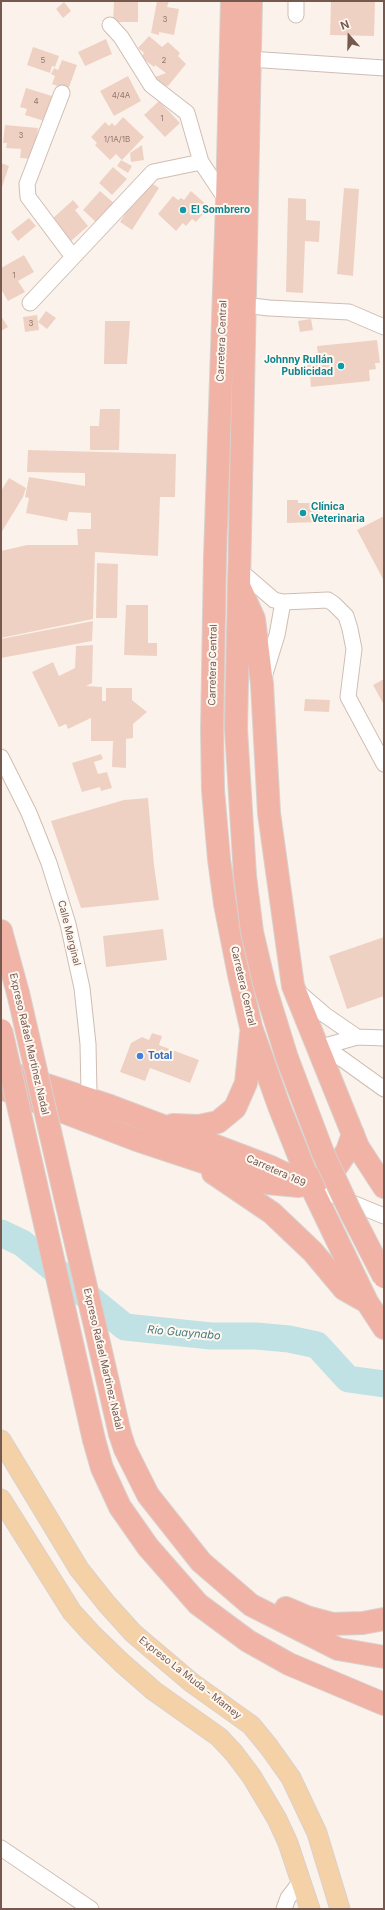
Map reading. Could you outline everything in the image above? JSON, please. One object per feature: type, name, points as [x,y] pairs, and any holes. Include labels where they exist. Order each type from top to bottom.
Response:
[{"type":"highway","name":"Carretera Central","points":[[232,1],[227,201],[215,549],[212,760],[218,851],[225,904],[251,1027],[279,1106],[311,1186],[367,1302],[384,1328]]},
{"type":"highway","name":"Carretera Central","points":[[251,1],[236,729],[245,876],[252,932],[265,987],[288,1058],[323,1153],[350,1211],[384,1277]]},
{"type":"highway","points":[[238,576],[254,619],[262,684],[269,813],[293,986],[358,1147],[384,1187]]},
{"type":"highway","name":"Expreso Rafael Martínez Nadal","points":[[1,931],[18,993],[120,1434],[125,1449],[148,1495],[201,1562],[252,1605],[338,1649],[384,1658]]},
{"type":"highway","points":[[158,1124],[198,1126],[218,1122],[235,1108],[246,1084],[251,1027]]},
{"type":"highway","points":[[1,1030],[94,1440],[102,1468],[120,1507],[148,1547],[198,1604],[248,1641],[289,1664],[384,1704]]},
{"type":"highway","name":"Carretera 169","points":[[1,1070],[158,1124],[271,1167],[311,1186]]},
{"type":"highway","name":"Carretera 169","points":[[1,1088],[84,1120],[267,1183],[311,1186]]},
{"type":"highway","points":[[311,1186],[337,1166],[347,1151],[353,1134]]},
{"type":"highway","points":[[197,1160],[272,1213],[313,1252],[344,1289],[367,1302]]},
{"type":"highway","points":[[223,1581],[307,1617],[333,1624],[363,1624],[384,1619]]},
{"type":"main road","name":"Expreso La Muda - Mamey","points":[[1,1440],[79,1569],[106,1603],[139,1638],[192,1683],[251,1725],[270,1747],[291,1778],[317,1833],[340,1909]]},
{"type":"main road","points":[[1,1499],[72,1612],[122,1664],[154,1691],[219,1737],[234,1753],[252,1777],[277,1819],[288,1843],[310,1909]]},
{"type":"street","points":[[110,25],[121,37],[151,85],[187,113],[201,162],[227,201]]},
{"type":"street","points":[[249,59],[384,68]]},
{"type":"street","points":[[62,93],[27,184],[28,197],[73,257]]},
{"type":"street","points":[[30,303],[153,172],[201,162]]},
{"type":"street","points":[[244,305],[269,308],[349,312],[384,327]]},
{"type":"street","points":[[238,576],[274,600],[283,602],[328,600],[346,616],[354,649],[348,697],[384,764]]},
{"type":"street","points":[[262,684],[276,636],[283,602]]},
{"type":"street","name":"Calle Marginal","points":[[1,757],[32,820],[49,863],[68,924],[82,988],[88,1044],[89,1099],[84,1120]]},
{"type":"street","points":[[293,986],[325,1014],[357,1036]]},
{"type":"street","points":[[317,1048],[357,1036],[384,1038]]},
{"type":"street","points":[[317,1048],[331,1051],[384,1089]]},
{"type":"street","points":[[311,1186],[384,1216]]},
{"type":"street","points":[[1,1848],[91,1909]]},
{"type":"street","points":[[284,1909],[288,1898],[301,1881]]},
{"type":"building","points":[[114,1],[138,1],[138,22],[113,22]]},
{"type":"building","points":[[157,1],[169,1],[167,7],[179,9],[174,35],[159,32],[159,35],[151,33]]},
{"type":"building","points":[[331,1],[375,1],[374,36],[330,35]]},
{"type":"building","points":[[64,2],[71,11],[63,18],[56,9]]},
{"type":"building","points":[[149,36],[162,47],[168,42],[180,53],[178,56],[186,64],[168,86],[161,85],[155,77],[166,73],[155,65],[154,67],[141,57],[144,53],[138,48]]},
{"type":"building","points":[[106,39],[112,54],[85,66],[78,52]]},
{"type":"building","points":[[33,47],[59,56],[55,67],[52,66],[50,73],[27,65]]},
{"type":"building","points":[[62,60],[77,65],[68,90],[52,84],[55,76],[51,74],[54,68],[58,70]]},
{"type":"building","points":[[128,76],[141,101],[114,116],[100,91]]},
{"type":"building","points":[[26,88],[52,96],[44,121],[25,115],[27,109],[20,107]]},
{"type":"building","points":[[159,101],[180,123],[165,137],[144,115]]},
{"type":"building","points":[[123,117],[144,137],[122,160],[116,154],[110,160],[95,145],[97,143],[91,137],[105,122],[109,126],[112,123],[115,126]]},
{"type":"building","points":[[5,125],[38,128],[35,159],[20,158],[21,149],[6,148],[7,143],[3,143]]},
{"type":"building","points":[[142,145],[144,160],[131,162],[130,153]]},
{"type":"building","points":[[121,160],[132,166],[128,173],[117,166]]},
{"type":"building","points":[[1,163],[9,166],[2,187],[1,187]]},
{"type":"building","points":[[113,167],[127,179],[112,195],[99,183]]},
{"type":"building","points":[[147,180],[159,188],[132,230],[120,222]]},
{"type":"building","points":[[344,188],[359,189],[353,276],[337,274]]},
{"type":"building","points":[[100,191],[116,205],[98,224],[83,210]]},
{"type":"building","name":"El Sombrero","points":[[191,191],[209,207],[196,222],[192,219],[186,226],[183,223],[176,231],[158,214],[173,196],[178,200],[181,198],[184,200]]},
{"type":"building","points":[[288,198],[306,199],[306,220],[320,221],[319,242],[305,241],[303,293],[286,292]]},
{"type":"building","points":[[73,200],[79,207],[75,210],[88,226],[71,241],[52,219]]},
{"type":"building","points":[[29,218],[36,226],[18,241],[11,232]]},
{"type":"building","points":[[24,255],[34,272],[18,281],[25,292],[8,301],[1,289],[1,268]]},
{"type":"building","points":[[46,311],[56,318],[47,329],[38,322]]},
{"type":"building","points":[[37,315],[39,330],[25,332],[23,317]]},
{"type":"building","points":[[1,316],[8,327],[1,331]]},
{"type":"building","points":[[311,319],[313,330],[300,332],[298,321]]},
{"type":"building","points":[[105,321],[130,321],[127,364],[104,364]]},
{"type":"building","name":"Johnny Rullán Publicidad","points":[[377,340],[380,363],[375,363],[376,369],[369,370],[370,381],[311,387],[310,376],[307,376],[306,363],[319,362],[317,346]]},
{"type":"building","points":[[100,409],[120,409],[119,450],[90,450],[90,426],[99,426]]},
{"type":"building","points":[[28,450],[176,454],[175,497],[160,497],[158,556],[95,552],[93,619],[1,638],[1,551],[27,545],[78,545],[77,529],[91,529],[91,513],[69,512],[67,521],[26,513],[29,498],[25,497],[29,477],[85,486],[85,473],[27,472]]},
{"type":"building","points":[[9,478],[26,488],[23,497],[1,533],[1,491]]},
{"type":"building","name":"Clínica Veterinaria","points":[[287,500],[298,500],[298,503],[320,503],[320,522],[287,523]]},
{"type":"building","points":[[384,516],[384,581],[357,530]]},
{"type":"building","points":[[97,563],[118,564],[117,618],[96,618]]},
{"type":"building","points":[[126,605],[148,605],[148,643],[157,643],[157,656],[124,655]]},
{"type":"building","points":[[93,621],[92,641],[1,658],[1,639]]},
{"type":"building","points":[[93,645],[92,683],[86,686],[102,687],[102,701],[106,701],[106,688],[132,688],[132,700],[147,712],[133,724],[133,738],[126,739],[126,768],[112,767],[113,741],[91,741],[91,718],[68,729],[66,724],[59,727],[32,672],[53,662],[59,676],[75,668],[76,646]]},
{"type":"building","points":[[384,679],[384,705],[373,685]]},
{"type":"building","points":[[305,699],[330,700],[329,712],[304,711]]},
{"type":"building","points":[[101,754],[103,759],[94,762],[98,774],[107,772],[112,788],[101,791],[100,787],[82,792],[72,763]]},
{"type":"building","points":[[148,798],[154,865],[159,900],[81,908],[51,821],[124,800]]},
{"type":"building","points":[[163,929],[167,960],[106,967],[103,936]]},
{"type":"building","points":[[384,937],[384,996],[347,1009],[329,956]]},
{"type":"building","points":[[152,1033],[162,1036],[159,1045],[199,1060],[190,1083],[150,1068],[145,1081],[120,1072],[131,1043],[142,1037],[149,1040]]},
{"type":"waterway","name":"Río Guaynabo","points":[[1,1233],[22,1243],[125,1327],[211,1336],[256,1336],[289,1339],[317,1345],[348,1379],[384,1384]]},
{"type":"place","name":"El Sombrero","points":[[183,210]]},
{"type":"place","name":"Johnny Rullán Publicidad","points":[[341,366]]},
{"type":"place","name":"Clínica Veterinaria","points":[[303,513]]},
{"type":"place","name":"Total","points":[[140,1056]]}]
